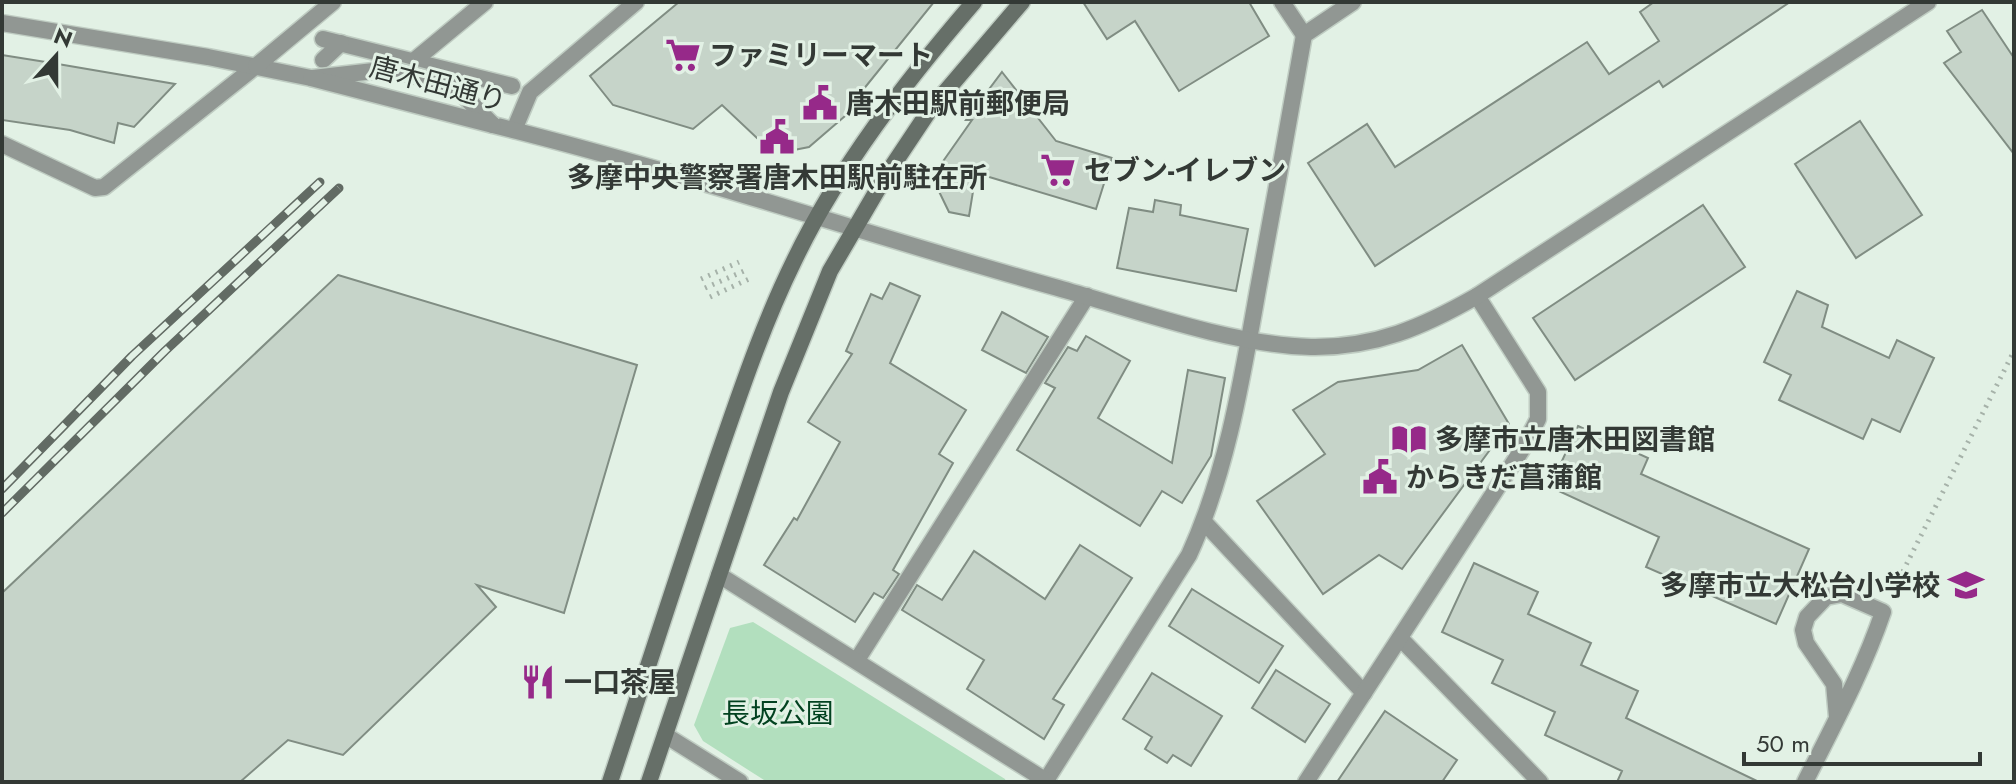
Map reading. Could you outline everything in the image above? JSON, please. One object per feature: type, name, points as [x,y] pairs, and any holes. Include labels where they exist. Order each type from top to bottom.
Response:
[{"type":"main road","points":[[610,782],[744,380],[775,302],[817,217],[897,97],[974,2]]},
{"type":"main road","points":[[649,782],[781,392],[826,281],[853,229],[929,111],[1022,2]]},
{"type":"street","points":[[2,144],[95,188],[104,187],[333,2]]},
{"type":"street","points":[[412,62],[485,2]]},
{"type":"street","points":[[514,130],[530,92],[636,2]]},
{"type":"street","points":[[719,575],[1047,782],[1189,555],[1204,522],[1226,449],[1249,340],[1304,35],[1282,2]]},
{"type":"street","points":[[1304,35],[1353,2]]},
{"type":"street","name":"唐木田通り","points":[[2,23],[311,78],[514,130],[1249,340],[1315,347],[1369,342],[1424,326],[1477,296],[1928,2]]},
{"type":"street","points":[[323,39],[512,86]]},
{"type":"street","points":[[323,60],[341,43]]},
{"type":"street","points":[[311,78],[391,69],[454,86],[493,125]]},
{"type":"street","points":[[857,660],[1087,296]]},
{"type":"street","points":[[1306,782],[1523,448],[1538,419],[1538,392],[1477,296]]},
{"type":"street","points":[[1204,522],[1364,693]]},
{"type":"street","points":[[1805,782],[1872,646],[1883,612],[1842,594],[1826,597],[1807,617],[1803,630],[1806,643],[1834,684],[1837,717]]},
{"type":"street","points":[[1400,638],[1540,782]]},
{"type":"street","points":[[665,735],[740,782]]},
{"type":"path","points":[[701,279],[739,262]]},
{"type":"path","points":[[705,288],[744,271]]},
{"type":"path","points":[[710,297],[749,279]]},
{"type":"path","points":[[1883,612],[2014,351]]},
{"type":"green space","name":"長坂公園","points":[[753,622],[1006,782],[767,782],[703,741],[694,725],[730,628]]},
{"type":"building","points":[[679,2],[934,2],[850,106],[852,110],[809,147],[774,154],[722,105],[693,129],[613,105],[590,76]]},
{"type":"building","points":[[1083,2],[1249,2],[1269,36],[1179,91],[1135,21],[1107,39]]},
{"type":"building","points":[[1654,2],[1790,2],[1663,87],[1659,81],[1375,266],[1308,163],[1367,124],[1395,167],[1587,42],[1609,74],[1659,41],[1640,12]]},
{"type":"building","points":[[1982,10],[2014,58],[2014,154],[1944,63],[1961,52],[1947,31]]},
{"type":"building","points":[[2,55],[175,84],[134,127],[118,123],[114,143],[70,130],[2,120]]},
{"type":"building","points":[[1002,72],[1056,141],[1112,158],[1096,209],[976,173],[969,216],[949,212],[932,177],[972,120],[966,120]]},
{"type":"building","points":[[1860,121],[1922,215],[1856,258],[1795,164]]},
{"type":"building","points":[[1155,200],[1181,205],[1180,215],[1248,229],[1236,291],[1117,268],[1129,208],[1153,212]]},
{"type":"building","points":[[1703,205],[1745,267],[1575,380],[1533,318]]},
{"type":"building","points":[[338,275],[637,365],[564,613],[477,585],[496,607],[343,755],[288,740],[240,782],[2,782],[2,593]]},
{"type":"building","points":[[890,283],[920,296],[890,363],[966,410],[939,454],[953,463],[893,570],[899,574],[883,598],[874,593],[855,622],[764,565],[794,518],[797,520],[840,442],[808,422],[852,354],[846,351],[871,294],[882,299]]},
{"type":"building","points":[[1797,291],[1828,305],[1822,327],[1889,358],[1897,340],[1934,358],[1900,432],[1872,419],[1863,439],[1779,400],[1791,375],[1764,362]]},
{"type":"building","points":[[1002,312],[1048,337],[1026,373],[982,350]]},
{"type":"building","points":[[1086,336],[1130,361],[1098,418],[1172,463],[1188,370],[1225,378],[1211,456],[1182,503],[1162,491],[1140,526],[1017,450],[1055,388],[1045,383],[1068,347],[1077,351]]},
{"type":"building","name":"からきだ菖蒲館","points":[[1462,345],[1509,424],[1402,569],[1379,555],[1323,594],[1257,501],[1325,454],[1293,410],[1338,382],[1418,370]]},
{"type":"building","points":[[1578,426],[1648,458],[1641,474],[1809,549],[1776,624],[1646,567],[1659,537],[1550,487]]},
{"type":"building","points":[[1080,545],[1132,578],[1053,699],[1064,705],[1044,739],[967,689],[984,660],[902,610],[917,585],[942,600],[974,551],[1045,599]]},
{"type":"building","points":[[1474,563],[1538,592],[1528,614],[1591,643],[1581,665],[1638,691],[1626,718],[1759,782],[1617,782],[1622,771],[1545,735],[1555,712],[1492,683],[1503,660],[1442,632]]},
{"type":"building","points":[[1192,589],[1283,646],[1259,683],[1169,626]]},
{"type":"building","points":[[1276,670],[1330,704],[1305,742],[1252,708]]},
{"type":"building","points":[[1152,673],[1222,716],[1191,766],[1173,755],[1167,763],[1145,749],[1152,737],[1123,719]]},
{"type":"building","points":[[1385,711],[1457,760],[1442,782],[1337,782]]},
{"type":"railway","points":[[2,489],[132,356],[320,182]]},
{"type":"railway","points":[[2,513],[165,351],[339,188]]},
{"type":"place","name":"ファミリーマート","points":[[683,55]]},
{"type":"place","name":"唐木田駅前郵便局","points":[[820,103]]},
{"type":"place","name":"多摩中央警察署唐木田駅前駐在所","points":[[777,137]]},
{"type":"place","name":"セブン-イレブン","points":[[1058,170]]},
{"type":"place","name":"多摩市立唐木田図書館","points":[[1409,439]]},
{"type":"place","name":"からきだ菖蒲館","points":[[1380,477]]},
{"type":"place","name":"多摩市立大松台小学校","points":[[1966,585]]},
{"type":"place","name":"一口茶屋","points":[[538,682]]}]
